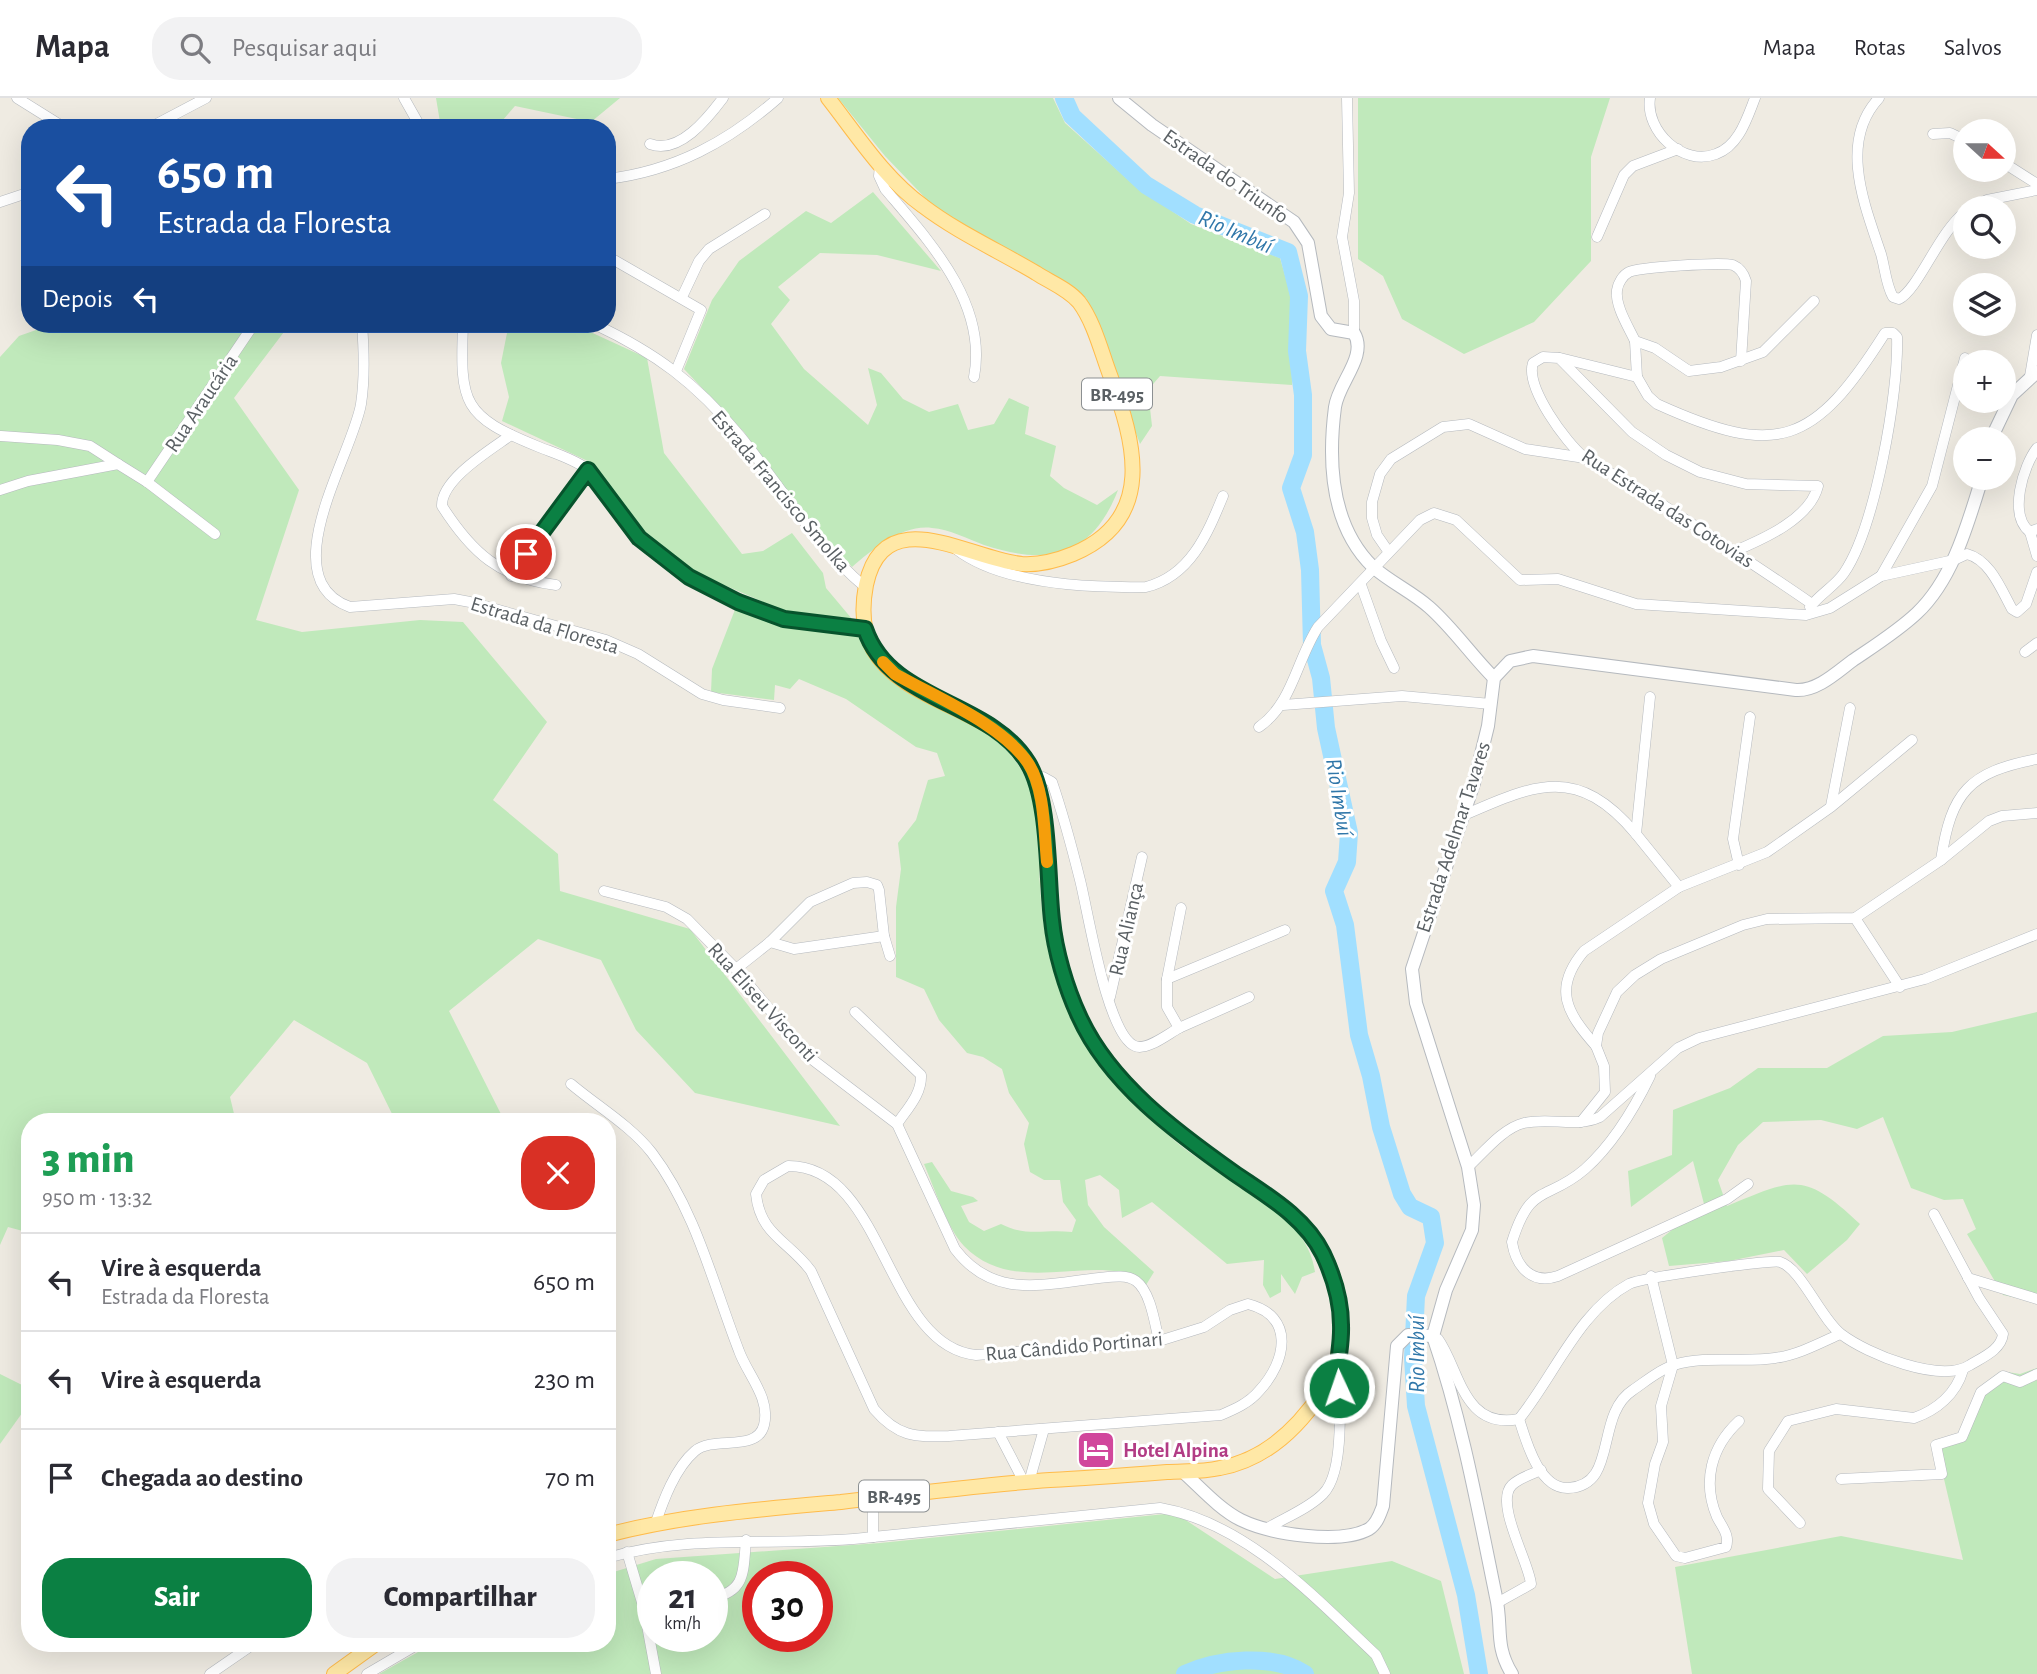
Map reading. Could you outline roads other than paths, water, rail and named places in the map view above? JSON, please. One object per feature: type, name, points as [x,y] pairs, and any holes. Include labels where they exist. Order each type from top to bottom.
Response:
[{"type":"main road","name":"BR-495","points":[[616,1533],[655,1525],[873,1498],[1027,1482],[1219,1469],[1245,1461],[1279,1441],[1300,1422],[1328,1385],[1335,1366],[1342,1326],[1338,1298],[1322,1252],[1307,1230],[1287,1210],[1190,1142],[1149,1107],[1099,1049],[1079,1017],[1052,922],[1043,818],[1029,764],[1009,740],[895,674],[876,655],[865,629],[865,587],[876,561],[894,544],[932,538],[998,560],[1027,565],[1048,563],[1092,545],[1114,525],[1127,505],[1134,477],[1133,457],[1119,399],[1095,336],[1078,301],[1069,293],[923,206],[880,165],[828,98]]},
{"type":"main road","points":[[334,1674],[365,1652]]},
{"type":"street","points":[[17,98],[51,119]]},
{"type":"street","points":[[166,119],[206,98]]},
{"type":"street","points":[[404,98],[416,119]]},
{"type":"street","points":[[650,144],[668,146],[700,127],[723,98]]},
{"type":"street","points":[[616,177],[666,167],[701,152],[746,126],[778,98]]},
{"type":"street","name":"Estrada do Triunfo","points":[[1119,98],[1152,125],[1294,222],[1308,243],[1321,316],[1331,329],[1354,333]]},
{"type":"street","points":[[1347,98],[1349,193],[1342,237],[1354,301],[1354,333],[1358,345],[1356,357],[1339,388],[1335,405],[1333,484],[1346,523],[1373,566],[1429,607],[1494,678],[1510,662],[1533,656],[1803,691],[1827,680],[1918,612],[1954,560],[1978,490]]},
{"type":"street","points":[[1650,98],[1653,127],[1663,139],[1694,155],[1718,154],[1741,131],[1755,98]]},
{"type":"street","points":[[1879,98],[1870,108],[1862,126],[1857,175],[1860,194],[1893,297],[1899,299],[1908,294],[1933,249],[1953,226]]},
{"type":"street","points":[[1933,134],[1953,134]]},
{"type":"street","points":[[1597,237],[1624,175],[1633,166],[1678,149]]},
{"type":"street","points":[[880,165],[879,176],[885,188],[954,280],[970,311],[976,349],[974,377]]},
{"type":"street","points":[[2016,171],[2037,184]]},
{"type":"street","points":[[2007,196],[2037,190]]},
{"type":"street","points":[[0,202],[21,195]]},
{"type":"street","points":[[681,297],[699,261],[709,249],[765,214]]},
{"type":"street","points":[[616,261],[701,310],[676,371]]},
{"type":"street","points":[[1741,361],[1746,281],[1744,274],[1732,265],[1653,268],[1630,272],[1623,277],[1616,291],[1618,302],[1635,341],[1637,377],[1648,396],[1657,404],[1692,420],[1738,435],[1755,437],[1787,433],[1803,427],[1827,408],[1848,386],[1885,333],[1894,333],[1898,337],[1884,454],[1861,537],[1844,573],[1812,604],[1806,615]]},
{"type":"street","points":[[1635,341],[1655,348],[1689,371],[1699,372],[1741,361],[1769,346],[1814,301]]},
{"type":"street","name":"Rua Araucária","points":[[147,482],[248,333]]},
{"type":"street","name":"Estrada da Floresta","points":[[362,333],[361,406],[325,505],[316,542],[318,567],[323,583],[336,602],[349,607],[454,599],[470,602],[606,640],[638,654],[702,694],[723,700],[780,708]]},
{"type":"street","points":[[463,333],[465,396],[471,409],[511,435],[588,470],[639,538],[689,577],[738,602],[784,619],[865,629]]},
{"type":"street","name":"Estrada Francisco Smolka","points":[[612,333],[655,355],[676,371],[739,435],[819,543],[865,587]]},
{"type":"street","points":[[1996,427],[2011,395],[2033,374],[2037,335]]},
{"type":"street","points":[[1559,358],[1637,377]]},
{"type":"street","points":[[1559,358],[1632,432],[1666,455],[1700,472],[1746,484],[1818,486],[1815,494],[1789,524],[1735,551]]},
{"type":"street","name":"Rua Estrada das Cotovias","points":[[1559,358],[1536,359],[1530,371],[1547,410],[1566,438],[1586,458],[1735,551],[1812,604]]},
{"type":"street","points":[[1881,576],[1932,486],[1953,405]]},
{"type":"street","points":[[1388,551],[1377,536],[1372,519],[1372,502],[1380,474],[1391,459],[1443,427],[1469,424],[1525,449],[1586,458]]},
{"type":"street","points":[[511,435],[460,473],[442,498],[442,506],[458,531],[511,576],[556,585]]},
{"type":"street","points":[[1,436],[58,440],[90,446],[147,482],[215,534]]},
{"type":"street","points":[[2037,448],[2023,471],[2020,488],[2021,521],[2033,531],[2037,556]]},
{"type":"street","points":[[0,490],[27,481],[118,464]]},
{"type":"street","points":[[511,576],[588,470]]},
{"type":"street","points":[[950,544],[973,563],[1000,571],[1046,581],[1146,587],[1162,583],[1195,554],[1223,496]]},
{"type":"street","points":[[1259,727],[1275,716],[1283,705],[1305,647],[1318,627],[1361,585],[1373,566],[1388,551],[1420,520],[1434,513],[1456,520],[1520,580],[1558,579],[1636,604],[1665,608],[1806,615],[1830,608],[1881,576],[1954,560],[1967,554],[1976,556],[1995,579],[2011,609],[2017,612],[2026,604],[2037,572]]},
{"type":"street","points":[[1361,585],[1381,641],[1394,668]]},
{"type":"street","points":[[2025,652],[2037,643]]},
{"type":"street","name":"Estrada Adelmar Tavares","points":[[1428,1336],[1472,1230],[1474,1205],[1468,1167],[1416,1003],[1411,979],[1426,918],[1476,772],[1494,678]]},
{"type":"street","points":[[1283,705],[1402,696],[1490,704]]},
{"type":"street","points":[[1636,834],[1650,697]]},
{"type":"street","points":[[1831,807],[1850,708]]},
{"type":"street","points":[[1739,865],[1733,839],[1750,717]]},
{"type":"street","points":[[1581,1122],[1605,1092],[1604,1066],[1596,1046],[1575,1022],[1566,1001],[1565,982],[1572,964],[1584,951],[1617,926],[1679,887],[1767,852],[1831,807],[1912,740]]},
{"type":"street","points":[[1941,860],[1950,816],[1965,788],[1984,774],[2004,765],[2037,758]]},
{"type":"street","points":[[1035,779],[1043,777],[1052,782],[1109,1001],[1122,1035],[1136,1047],[1143,1048],[1179,1028],[1249,997]]},
{"type":"street","points":[[1462,816],[1517,792],[1555,785],[1608,804],[1679,887]]},
{"type":"street","points":[[1596,1046],[1598,1033],[1617,992],[1661,958],[1743,925],[1767,919],[1855,918],[1941,860],[1989,821],[2002,816],[2037,813]]},
{"type":"street","name":"Rua Aliança","points":[[1109,1001],[1142,857]]},
{"type":"street","points":[[736,969],[770,942],[810,902],[836,888],[867,882],[877,885],[879,890],[884,936],[890,956]]},
{"type":"street","name":"Rua Eliseu Visconti","points":[[604,891],[666,907],[687,919],[736,969],[809,1057],[897,1124],[955,1249],[968,1265],[1000,1283],[1020,1286],[1116,1277],[1132,1279],[1145,1295],[1158,1341]]},
{"type":"street","points":[[1179,1028],[1167,1007],[1167,979],[1181,908]]},
{"type":"street","points":[[1855,918],[1900,987]]},
{"type":"street","points":[[1167,979],[1285,930]]},
{"type":"street","points":[[1468,1167],[1508,1130],[1523,1123],[1590,1122],[1612,1109],[1655,1066],[1678,1048],[1699,1038],[1900,987],[2037,934]]},
{"type":"street","points":[[770,942],[794,948],[884,936]]},
{"type":"street","points":[[855,1012],[921,1075],[922,1085],[916,1098],[897,1124]]},
{"type":"street","points":[[1655,1066],[1626,1120],[1585,1170],[1540,1193],[1530,1202],[1512,1242],[1520,1266],[1537,1278],[1546,1280],[1558,1276],[1584,1261],[1727,1199],[1748,1184]]},
{"type":"street","points":[[571,1084],[608,1113]]},
{"type":"street","points":[[616,1119],[642,1140],[689,1218],[715,1279],[744,1365],[763,1400],[765,1424],[760,1434],[743,1442],[707,1444],[693,1452],[668,1491],[655,1525]]},
{"type":"street","name":"Rua Cândido Portinari","points":[[788,1166],[798,1166],[814,1171],[845,1195],[880,1248],[914,1311],[935,1339],[951,1350],[975,1355],[1158,1341],[1204,1327],[1230,1310],[1248,1304],[1272,1314],[1280,1327],[1282,1343],[1273,1372],[1259,1391],[1241,1406],[1222,1415],[1044,1429],[922,1437],[902,1433],[888,1425],[864,1388],[811,1271],[800,1256],[763,1224],[755,1194],[764,1180],[788,1166]]},
{"type":"street","points":[[1519,1419],[1587,1324],[1608,1300],[1629,1284],[1651,1276],[1718,1270],[1773,1259],[1784,1263],[1840,1334],[1921,1368],[1940,1373],[1963,1370],[1992,1352],[2002,1340],[2003,1334],[1968,1278],[1934,1214]]},
{"type":"street","points":[[1651,1276],[1673,1365],[1661,1406],[1663,1442],[1651,1477],[1648,1503],[1654,1524],[1672,1552],[1685,1558],[1726,1547],[1727,1535],[1709,1493],[1709,1477],[1713,1458],[1720,1444],[1739,1421]]},
{"type":"street","points":[[1968,1278],[2037,1299]]},
{"type":"street","points":[[1519,1419],[1548,1481],[1561,1488],[1578,1486],[1592,1481],[1598,1473],[1607,1432],[1618,1404],[1628,1393],[1673,1365],[1776,1358],[1840,1334]]},
{"type":"street","points":[[1182,1471],[1226,1510],[1241,1520],[1266,1529],[1330,1537],[1373,1527],[1383,1506],[1395,1355],[1398,1341],[1408,1335],[1428,1336],[1439,1340],[1458,1385],[1472,1404],[1485,1415],[1504,1420],[1519,1419]]},
{"type":"street","points":[[1428,1336],[1467,1449],[1497,1603],[1498,1643],[1512,1674]]},
{"type":"street","points":[[1266,1529],[1311,1503],[1322,1494],[1332,1479],[1339,1413],[1339,1388],[1335,1366]]},
{"type":"street","points":[[1800,1523],[1768,1489],[1769,1451],[1788,1421],[1836,1409],[1913,1418],[1926,1414],[1952,1393],[1963,1370]]},
{"type":"street","points":[[1841,1479],[1942,1474],[1936,1445],[1962,1437],[1981,1392],[2003,1376],[2020,1382],[2037,1374]]},
{"type":"street","points":[[1027,1482],[1044,1429]]},
{"type":"street","points":[[998,1432],[1027,1482]]},
{"type":"street","points":[[1497,1603],[1531,1584],[1513,1531],[1507,1497],[1514,1483],[1541,1470]]},
{"type":"street","points":[[873,1498],[873,1537]]},
{"type":"street","points":[[616,1555],[716,1540],[829,1541],[1160,1508],[1195,1517],[1272,1560],[1376,1656],[1385,1674]]},
{"type":"street","points":[[728,1595],[738,1586],[743,1575],[746,1540]]},
{"type":"street","points":[[627,1552],[637,1579]]},
{"type":"street","points":[[210,1674],[242,1652]]},
{"type":"street","points":[[367,1674],[405,1652]]},
{"type":"street","points":[[654,1652],[656,1674]]},
{"type":"waterway","name":"Rio Imbuí","points":[[1064,98],[1072,116],[1146,185],[1195,215],[1288,252],[1299,296],[1297,351],[1303,395],[1303,455],[1291,488],[1305,532],[1310,570],[1312,645],[1321,678],[1326,728],[1349,833],[1347,862],[1334,891],[1345,925],[1359,1035],[1371,1076],[1381,1127],[1402,1194],[1410,1207],[1431,1217],[1435,1243],[1416,1296],[1413,1358],[1416,1406],[1466,1595],[1479,1674]]},
{"type":"waterway","points":[[1185,1674],[1213,1665],[1245,1660],[1277,1663],[1305,1674]]},
{"type":"place","name":"Hotel Alpina","points":[[1096,1450]]}]
